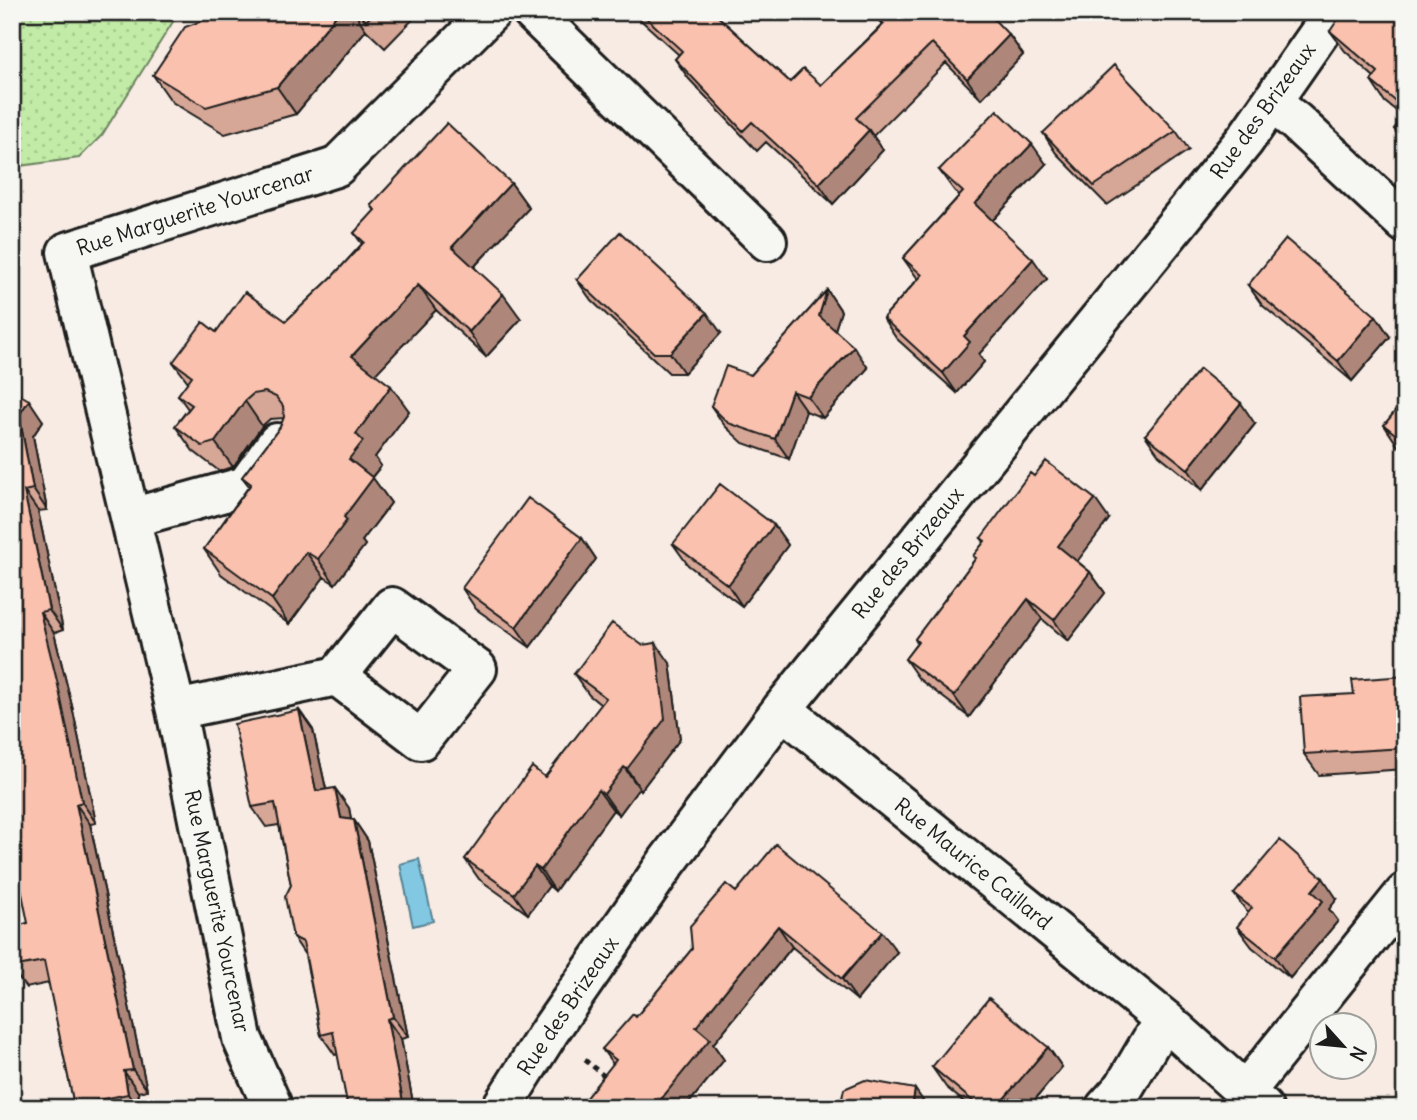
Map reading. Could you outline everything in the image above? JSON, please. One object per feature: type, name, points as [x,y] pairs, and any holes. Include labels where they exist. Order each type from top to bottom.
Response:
[{"type":"street","name":"Rue Marguerite Yourcenar","points":[[273,1108],[242,1038],[176,710],[67,252],[336,167],[491,12]]},
{"type":"street","points":[[532,12],[767,241]]},
{"type":"street","name":"Rue des Brizeaux","points":[[501,1108],[549,1032],[667,862],[782,709],[1245,141],[1334,12]]},
{"type":"street","points":[[1272,103],[1405,223]]},
{"type":"street","points":[[131,519],[246,486],[280,439]]},
{"type":"street","points":[[176,710],[337,676]]},
{"type":"street","name":"Rue Maurice Caillard","points":[[782,709],[1164,1019],[1254,1100],[1405,893]]},
{"type":"street","points":[[1105,1108],[1124,1087],[1164,1019]]},
{"type":"path","points":[[549,1032],[613,1083]]},
{"type":"green space","points":[[12,12],[179,12],[102,135],[79,158],[12,167]]},
{"type":"water","points":[[419,859],[433,921],[413,926],[400,864]]},
{"type":"building","points":[[225,12],[339,12],[277,87],[206,107],[153,75],[185,27]]},
{"type":"building","points":[[357,12],[375,12],[366,21]]},
{"type":"building","points":[[640,12],[713,12],[790,82],[803,69],[821,85],[884,24],[873,12],[987,12],[1009,35],[967,79],[932,43],[856,118],[869,130],[819,184],[752,122],[743,131],[675,59],[682,51]]},
{"type":"building","points":[[1343,12],[1402,12],[1405,15],[1405,109],[1371,81],[1378,72],[1330,31]]},
{"type":"building","points":[[1114,65],[1176,131],[1094,186],[1043,133]]},
{"type":"building","points":[[997,110],[1032,144],[975,204],[1033,259],[964,336],[970,342],[943,373],[883,318],[922,275],[903,258],[963,192],[939,170]]},
{"type":"building","points":[[1405,117],[1405,139],[1394,129]]},
{"type":"building","points":[[447,123],[511,183],[452,247],[503,294],[469,332],[418,285],[352,356],[391,386],[356,434],[363,441],[349,459],[373,478],[318,559],[306,552],[272,599],[204,549],[251,484],[242,477],[280,427],[284,417],[283,406],[276,397],[265,392],[253,394],[215,442],[202,446],[175,426],[192,405],[178,395],[192,376],[173,362],[203,322],[216,332],[245,292],[286,321],[364,242],[354,233],[375,210],[371,205]]},
{"type":"building","points":[[620,232],[707,313],[670,353],[654,353],[577,280]]},
{"type":"building","points":[[1286,239],[1376,316],[1338,361],[1248,285]]},
{"type":"building","points":[[827,290],[819,316],[854,347],[808,397],[792,391],[775,439],[728,423],[711,406],[726,366],[751,375]]},
{"type":"building","points":[[1200,369],[1241,403],[1188,469],[1145,435]]},
{"type":"building","points":[[12,390],[29,400],[19,415],[33,489],[24,491],[49,610],[40,612],[82,802],[76,804],[133,1070],[124,1071],[128,1094],[74,1105],[44,961],[12,967],[12,927],[28,923],[12,844]]},
{"type":"building","points":[[1405,399],[1405,442],[1384,425]]},
{"type":"building","points":[[1046,461],[1095,499],[1058,546],[1090,572],[1054,620],[1028,599],[954,696],[905,659],[918,642],[915,639],[976,558],[973,556],[985,541],[981,538],[1030,473],[1034,476]]},
{"type":"building","points":[[720,484],[774,525],[728,585],[673,544]]},
{"type":"building","points":[[528,498],[582,538],[516,627],[462,588]]},
{"type":"building","points":[[612,623],[642,645],[656,643],[665,719],[604,794],[598,790],[541,870],[535,866],[514,894],[465,859],[532,767],[545,777],[606,698],[574,674]]},
{"type":"building","points":[[1405,676],[1405,748],[1304,754],[1300,697],[1354,694],[1352,680]]},
{"type":"building","points":[[299,710],[316,791],[335,788],[341,818],[354,820],[393,1017],[387,1019],[403,1102],[376,1108],[348,1108],[333,1032],[321,1035],[303,942],[293,937],[285,897],[291,885],[275,803],[252,807],[234,724]]},
{"type":"building","points":[[1280,840],[1323,878],[1312,891],[1323,901],[1275,957],[1237,927],[1252,908],[1234,894]]},
{"type":"building","points":[[776,844],[882,932],[842,979],[778,926],[696,1027],[710,1039],[654,1108],[578,1108],[616,1060],[602,1049],[633,1014],[636,1017],[692,949],[690,926],[726,884],[736,892]]},
{"type":"building","points":[[989,998],[1048,1047],[996,1108],[981,1108],[932,1067]]},
{"type":"building","points":[[865,1080],[915,1089],[912,1108],[840,1108],[844,1089]]}]
